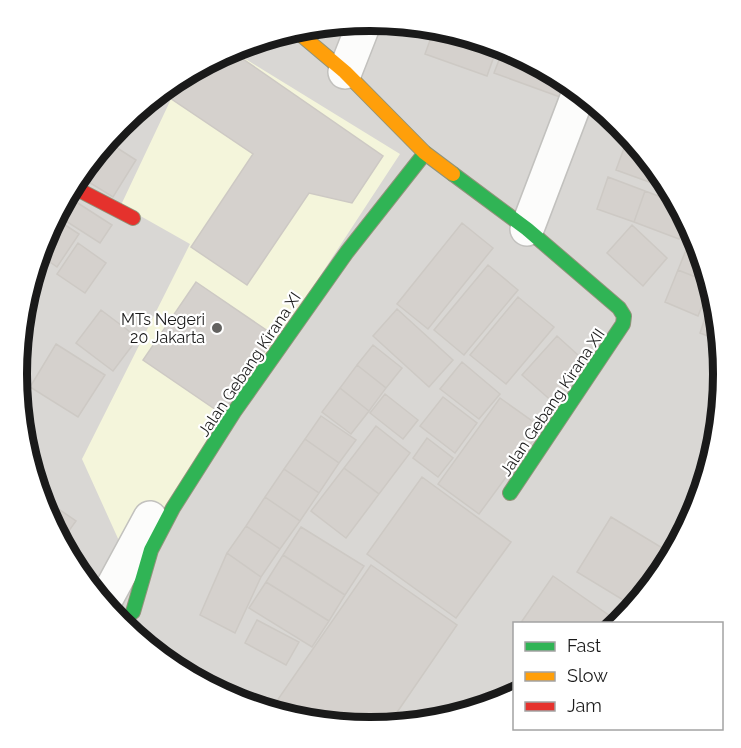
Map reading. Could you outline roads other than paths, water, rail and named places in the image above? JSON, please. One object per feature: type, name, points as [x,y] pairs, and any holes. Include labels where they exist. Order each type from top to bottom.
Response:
[{"type":"street","points":[[345,72],[361,31]]},
{"type":"street","points":[[303,37],[345,72],[425,153],[527,229],[577,99]]},
{"type":"street","name":"Jalan Gebang Kirana XI","points":[[119,607],[173,508],[234,412],[346,252],[425,153]]},
{"type":"street","points":[[80,191],[133,218]]},
{"type":"street","name":"Jalan Gebang Kirana XII","points":[[510,493],[623,324],[624,316],[619,308],[527,229]]},
{"type":"street","points":[[119,607],[150,518]]},
{"type":"place","name":"MTs Negeri 20 Jakarta","points":[[217,328]]}]
